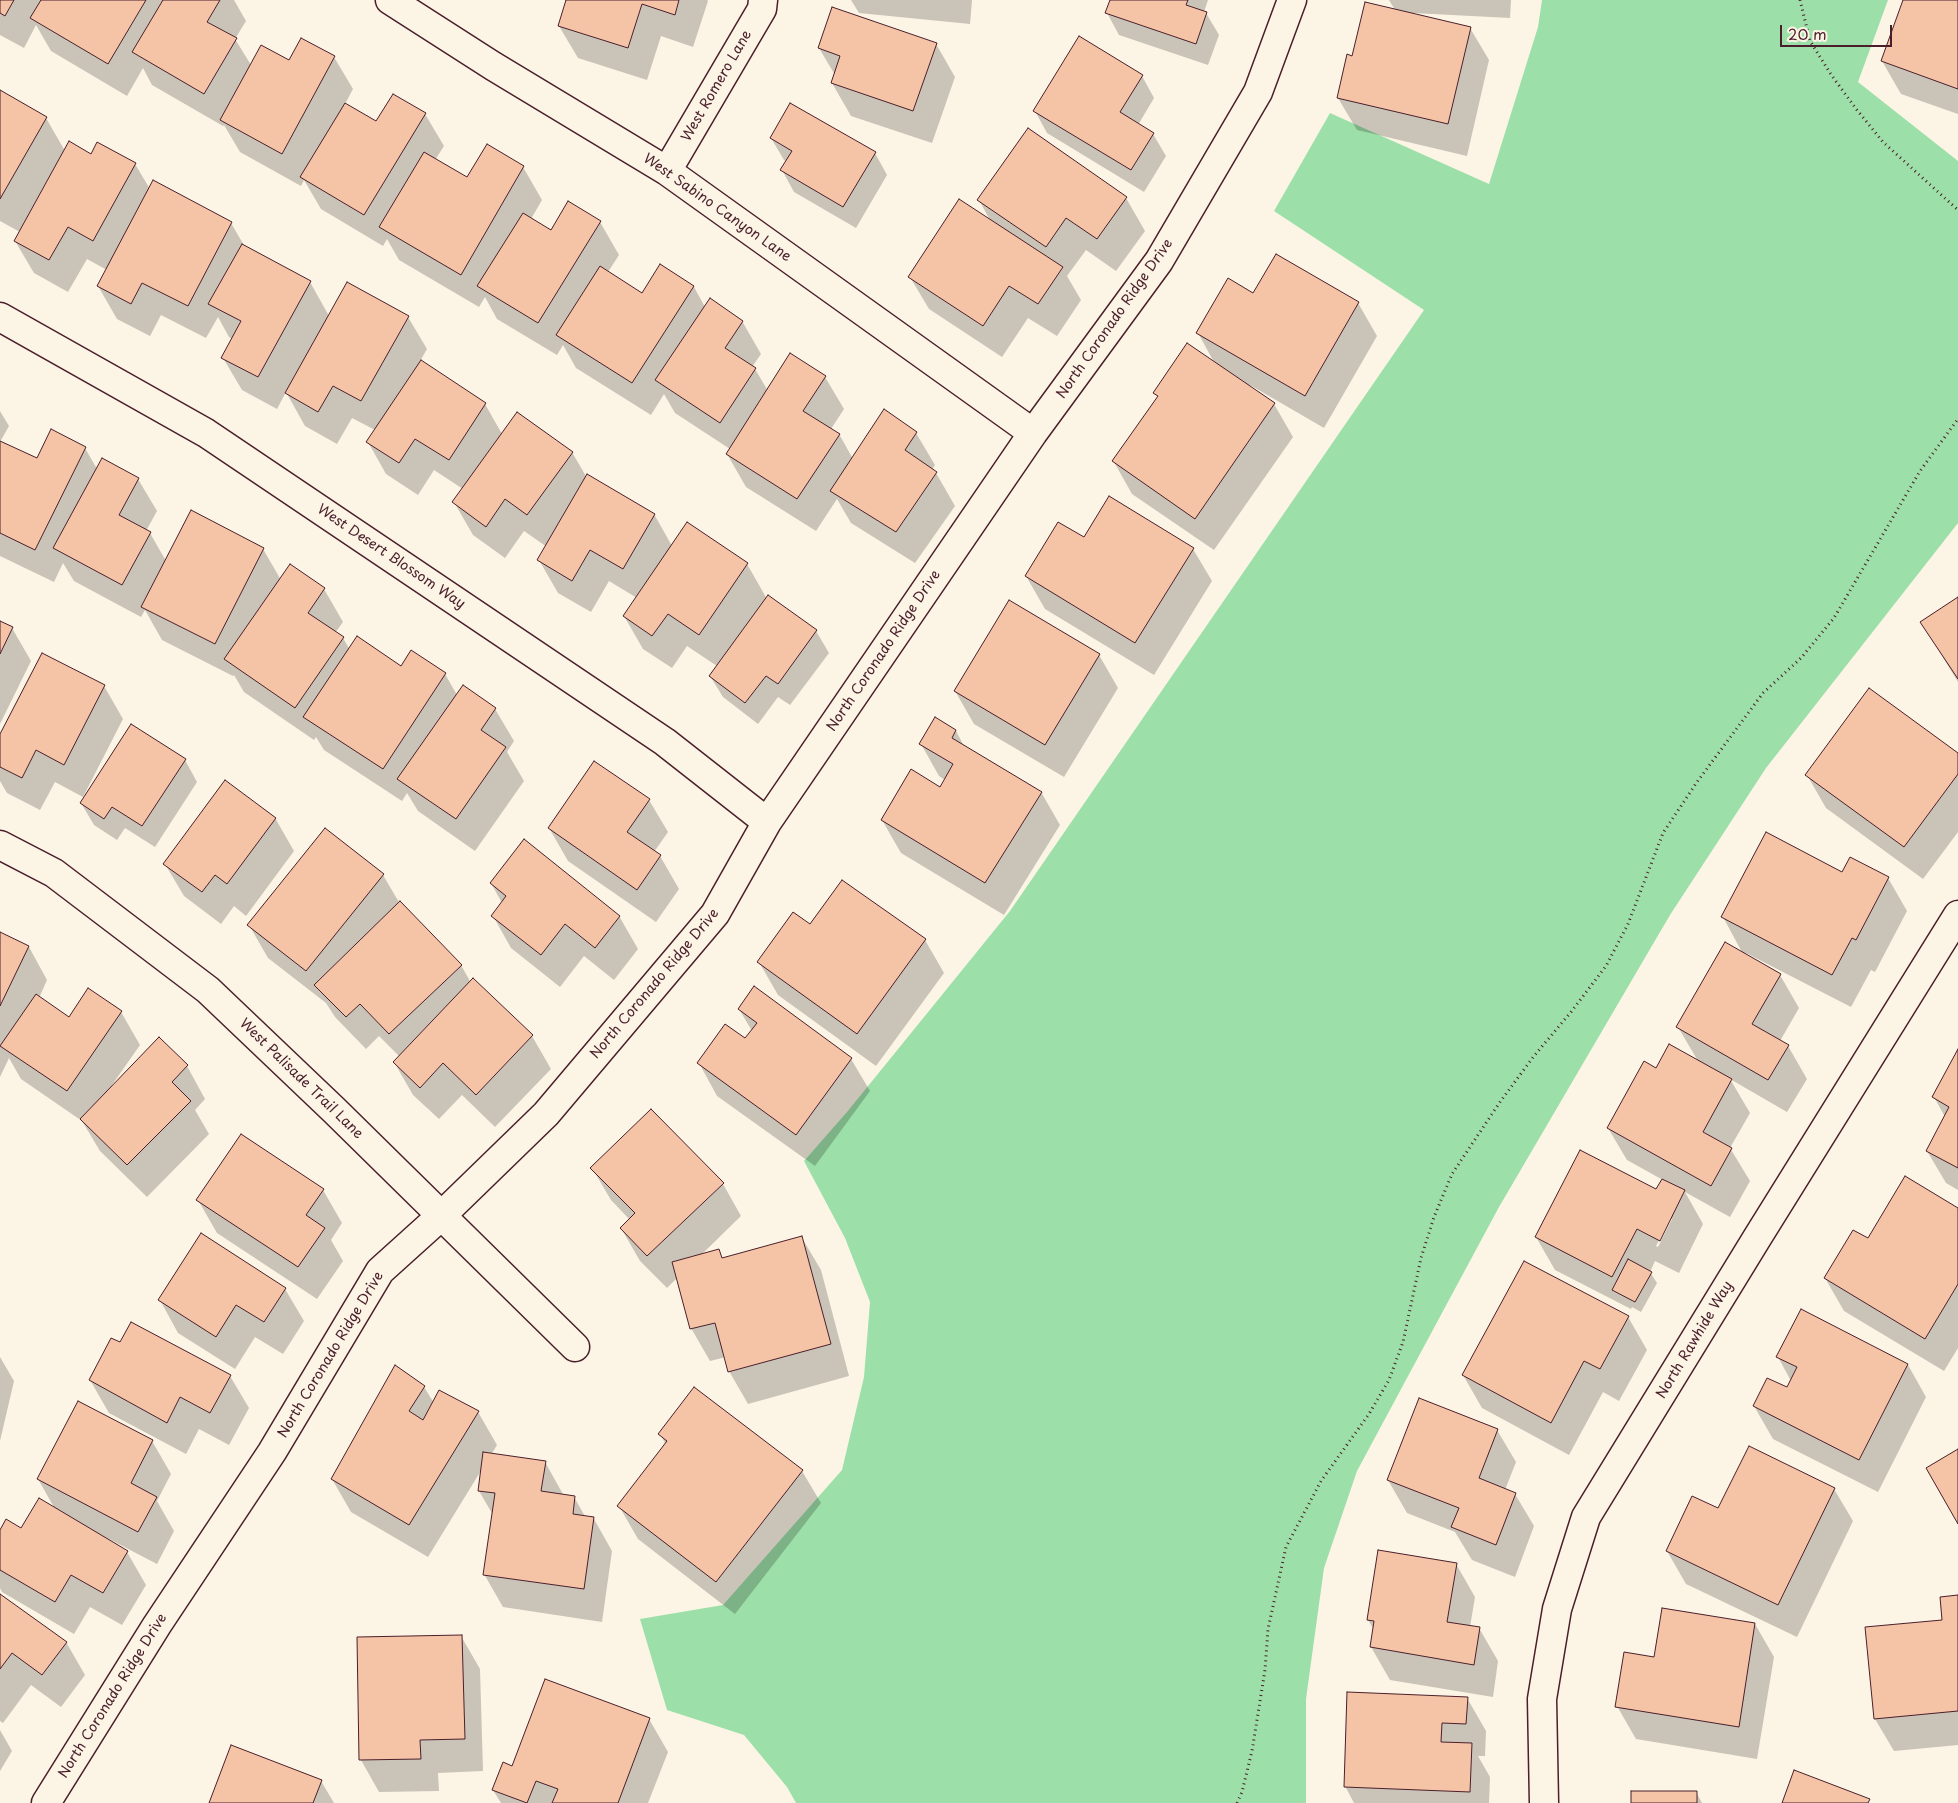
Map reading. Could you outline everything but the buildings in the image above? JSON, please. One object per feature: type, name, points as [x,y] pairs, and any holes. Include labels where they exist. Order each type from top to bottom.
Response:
[{"type":"street","name":"West Sabino Canyon Lane","points":[[390,0],[493,66],[667,171],[1033,433]]},
{"type":"street","name":"West Romero Lane","points":[[667,171],[762,8],[763,0]]},
{"type":"street","name":"North Coronado Ridge Drive","points":[[46,1803],[156,1625],[272,1452],[380,1271],[441,1216],[546,1114],[715,914],[767,822],[1033,433],[1159,261],[1258,92],[1292,0]]},
{"type":"street","name":"West Desert Blossom Way","points":[[0,317],[206,433],[665,742],[767,822]]},
{"type":"street","name":"West Palisade Trail Lane","points":[[0,845],[54,873],[208,990],[334,1110],[575,1347]]},
{"type":"street","name":"North Rawhide Way","points":[[1544,1803],[1542,1699],[1557,1609],[1586,1518],[1958,915]]},
{"type":"path","points":[[1800,0],[1810,41],[1832,76],[1857,110],[1883,142],[1958,210]]},
{"type":"path","points":[[1237,1803],[1242,1792],[1252,1751],[1265,1670],[1268,1629],[1286,1547],[1321,1481],[1369,1414],[1389,1380],[1403,1342],[1421,1258],[1434,1217],[1452,1174],[1500,1102],[1534,1056],[1606,966],[1628,924],[1663,833],[1697,782],[1763,693],[1801,658],[1834,618],[1916,479],[1958,419]]},
{"type":"green space","points":[[1542,0],[1888,0],[1858,82],[1958,161],[1958,523],[1766,768],[1670,915],[1499,1207],[1357,1471],[1324,1568],[1306,1699],[1306,1803],[796,1803],[787,1787],[744,1735],[667,1710],[640,1619],[723,1605],[842,1470],[864,1377],[870,1302],[845,1238],[804,1161],[847,1112],[1010,911],[1424,310],[1274,211],[1330,113],[1489,184],[1538,27]]}]
